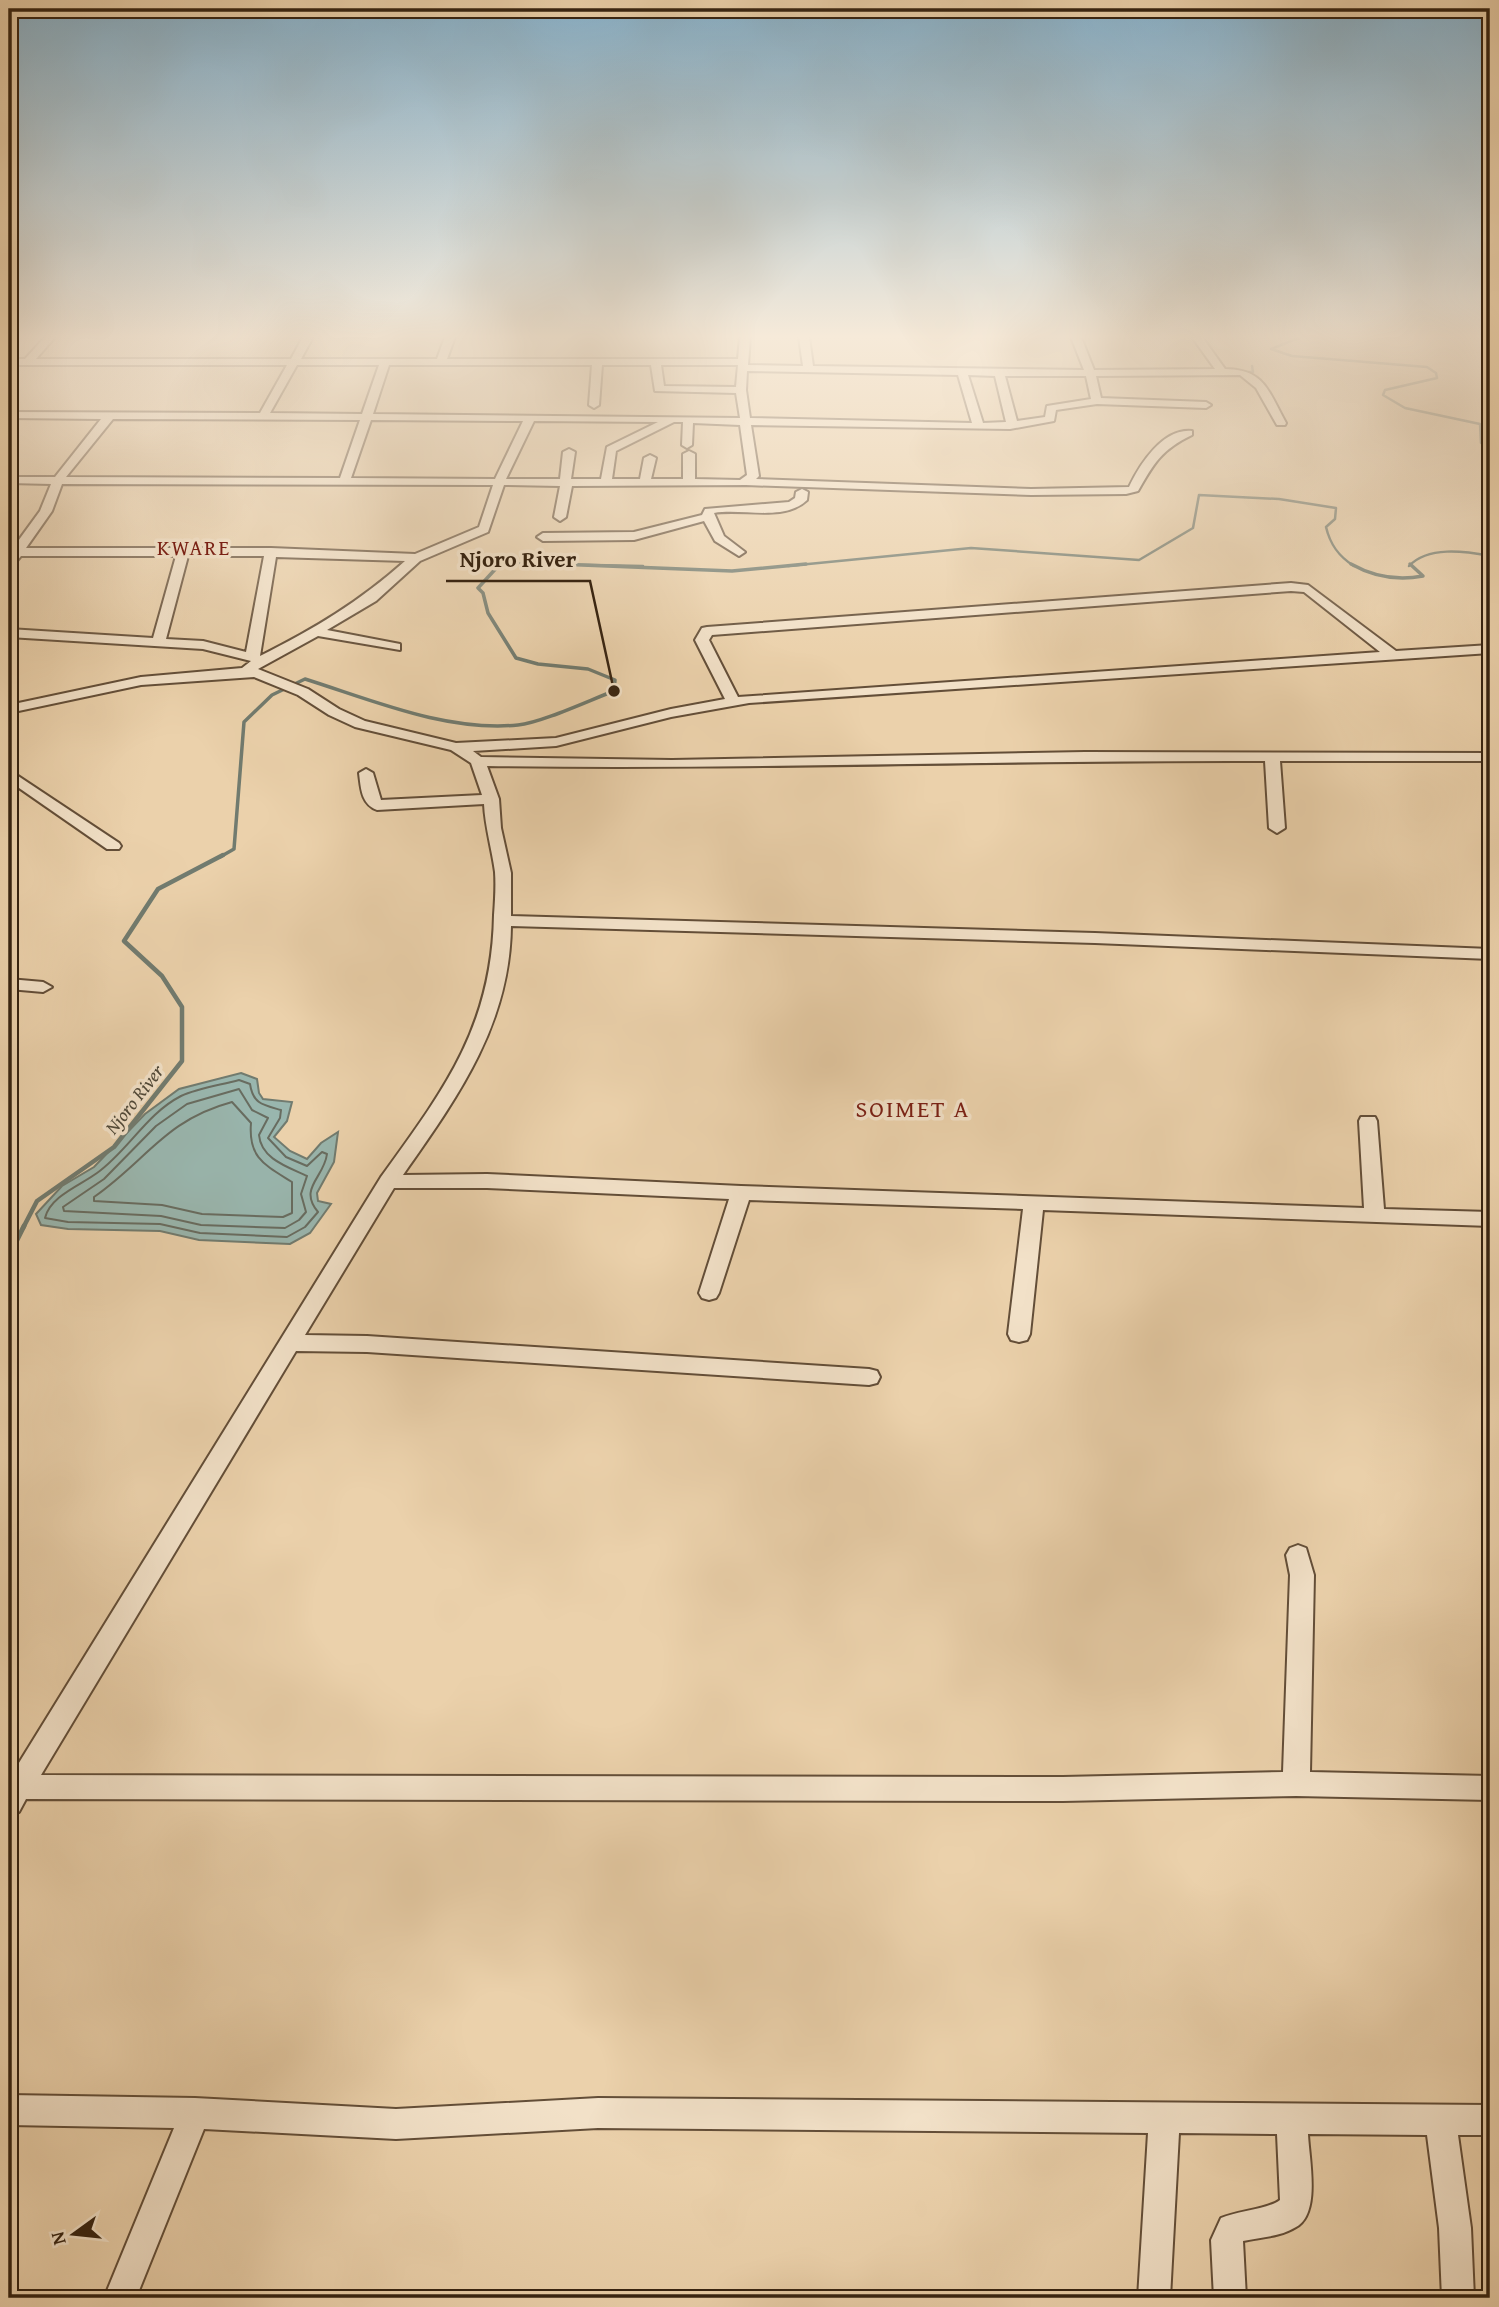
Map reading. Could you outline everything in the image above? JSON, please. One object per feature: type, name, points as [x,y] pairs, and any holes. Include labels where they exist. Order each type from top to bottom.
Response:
[{"type":"street","points":[[12,556],[46,511],[58,481],[87,445]]},
{"type":"street","points":[[345,480],[358,445]]},
{"type":"street","points":[[246,672],[257,658],[298,642],[371,598],[416,558],[444,548],[484,528],[500,480],[517,445]]},
{"type":"street","points":[[606,482],[611,449],[620,445]]},
{"type":"street","points":[[688,445],[689,483]]},
{"type":"street","points":[[747,482],[753,476],[748,445]]},
{"type":"street","points":[[9,480],[747,482],[1031,492],[1126,491],[1134,489],[1144,467],[1165,445]]},
{"type":"street","points":[[560,517],[569,452]]},
{"type":"street","points":[[645,482],[650,458]]},
{"type":"street","points":[[776,483],[802,492],[829,494]]},
{"type":"street","points":[[739,552],[723,543],[708,517],[709,511],[726,507],[792,506],[801,500],[802,492]]},
{"type":"street","points":[[543,537],[634,536],[708,517]]},
{"type":"street","points":[[12,556],[183,551],[416,558]]},
{"type":"street","points":[[158,642],[183,551]]},
{"type":"street","points":[[257,658],[271,552]]},
{"type":"street","points":[[733,701],[702,640],[702,635],[708,631],[1291,587],[1308,589],[1392,655]]},
{"type":"street","points":[[313,631],[395,647]]},
{"type":"street","points":[[9,633],[203,645],[257,658]]},
{"type":"street","points":[[9,709],[141,681],[246,672],[264,676],[303,692],[334,712],[360,724],[456,747],[498,747],[556,742],[671,712],[733,701],[1490,649]]},
{"type":"street","points":[[456,747],[478,761],[673,764],[854,759],[1490,757]]},
{"type":"street","points":[[1272,756],[1277,828]]},
{"type":"street","points":[[14,1795],[388,1182],[451,1093],[482,1032],[502,953],[503,873],[493,828],[491,799],[478,761]]},
{"type":"street","points":[[366,773],[371,799],[377,805],[491,799]]},
{"type":"street","points":[[9,774],[113,846]]},
{"type":"street","points":[[502,921],[1095,938],[1490,954]]},
{"type":"street","points":[[9,984],[43,987]]},
{"type":"street","points":[[1368,1121],[1374,1215]]},
{"type":"street","points":[[388,1182],[487,1181],[741,1193],[1490,1219]]},
{"type":"street","points":[[709,1293],[741,1193]]},
{"type":"street","points":[[1019,1335],[1034,1202]]},
{"type":"street","points":[[290,1343],[368,1344],[869,1377]]},
{"type":"street","points":[[1296,1784],[1302,1575],[1298,1555]]},
{"type":"street","points":[[14,1795],[1063,1789],[1296,1784],[1490,1788]]},
{"type":"street","points":[[9,2110],[195,2113],[396,2124],[598,2113],[1490,2120]]},
{"type":"street","points":[[120,2298],[195,2113]]},
{"type":"street","points":[[1230,2298],[1227,2240],[1232,2229],[1243,2224],[1283,2219],[1292,2214],[1296,2204],[1292,2117]]},
{"type":"street","points":[[1154,2298],[1164,2119]]},
{"type":"street","points":[[1440,2119],[1455,2228],[1458,2298]]},
{"type":"water","points":[[241,1073],[257,1079],[259,1093],[263,1099],[292,1102],[287,1121],[274,1137],[290,1151],[307,1159],[321,1143],[338,1132],[334,1162],[317,1193],[318,1201],[331,1204],[310,1233],[290,1244],[199,1240],[160,1231],[68,1229],[41,1225],[36,1214],[62,1186],[94,1167],[145,1114],[179,1089]]},
{"type":"waterway","name":"Njoro River","points":[[1484,445],[1490,448]]},
{"type":"waterway","name":"Njoro River","points":[[788,566],[971,548],[1139,560],[1193,528],[1199,495],[1279,499],[1336,508],[1335,519],[1326,527],[1332,544],[1351,564]]},
{"type":"waterway","name":"Njoro River","points":[[1411,565],[1426,555],[1436,553],[1458,552],[1490,556]]},
{"type":"waterway","name":"Njoro River","points":[[499,566],[501,563],[567,564]]},
{"type":"waterway","name":"Njoro River","points":[[220,857],[234,849],[244,722],[272,695],[305,679],[383,705],[437,719],[491,726],[518,725],[539,720],[614,691],[615,680],[588,669],[538,664],[516,658],[488,613],[483,593],[478,588],[500,564]]},
{"type":"waterway","name":"Njoro River","points":[[557,564],[567,564]]},
{"type":"waterway","name":"Njoro River","points":[[567,564],[643,566]]},
{"type":"waterway","name":"Njoro River","points":[[567,564],[732,571],[806,564]]},
{"type":"waterway","name":"Njoro River","points":[[1351,564],[1386,577],[1423,576],[1411,565]]},
{"type":"waterway","name":"Njoro River","points":[[23,1228],[37,1201],[114,1147],[182,1061],[182,1007],[162,976],[124,941],[158,889],[223,855]]},
{"type":"waterway","name":"Njoro River","points":[[9,1256],[23,1228]]},
{"type":"place","name":"Njoro River","points":[[614,691]]},
{"type":"district","name":"KWARE","points":[[194,548]]},
{"type":"district","name":"SOIMET A","points":[[913,1109]]}]
